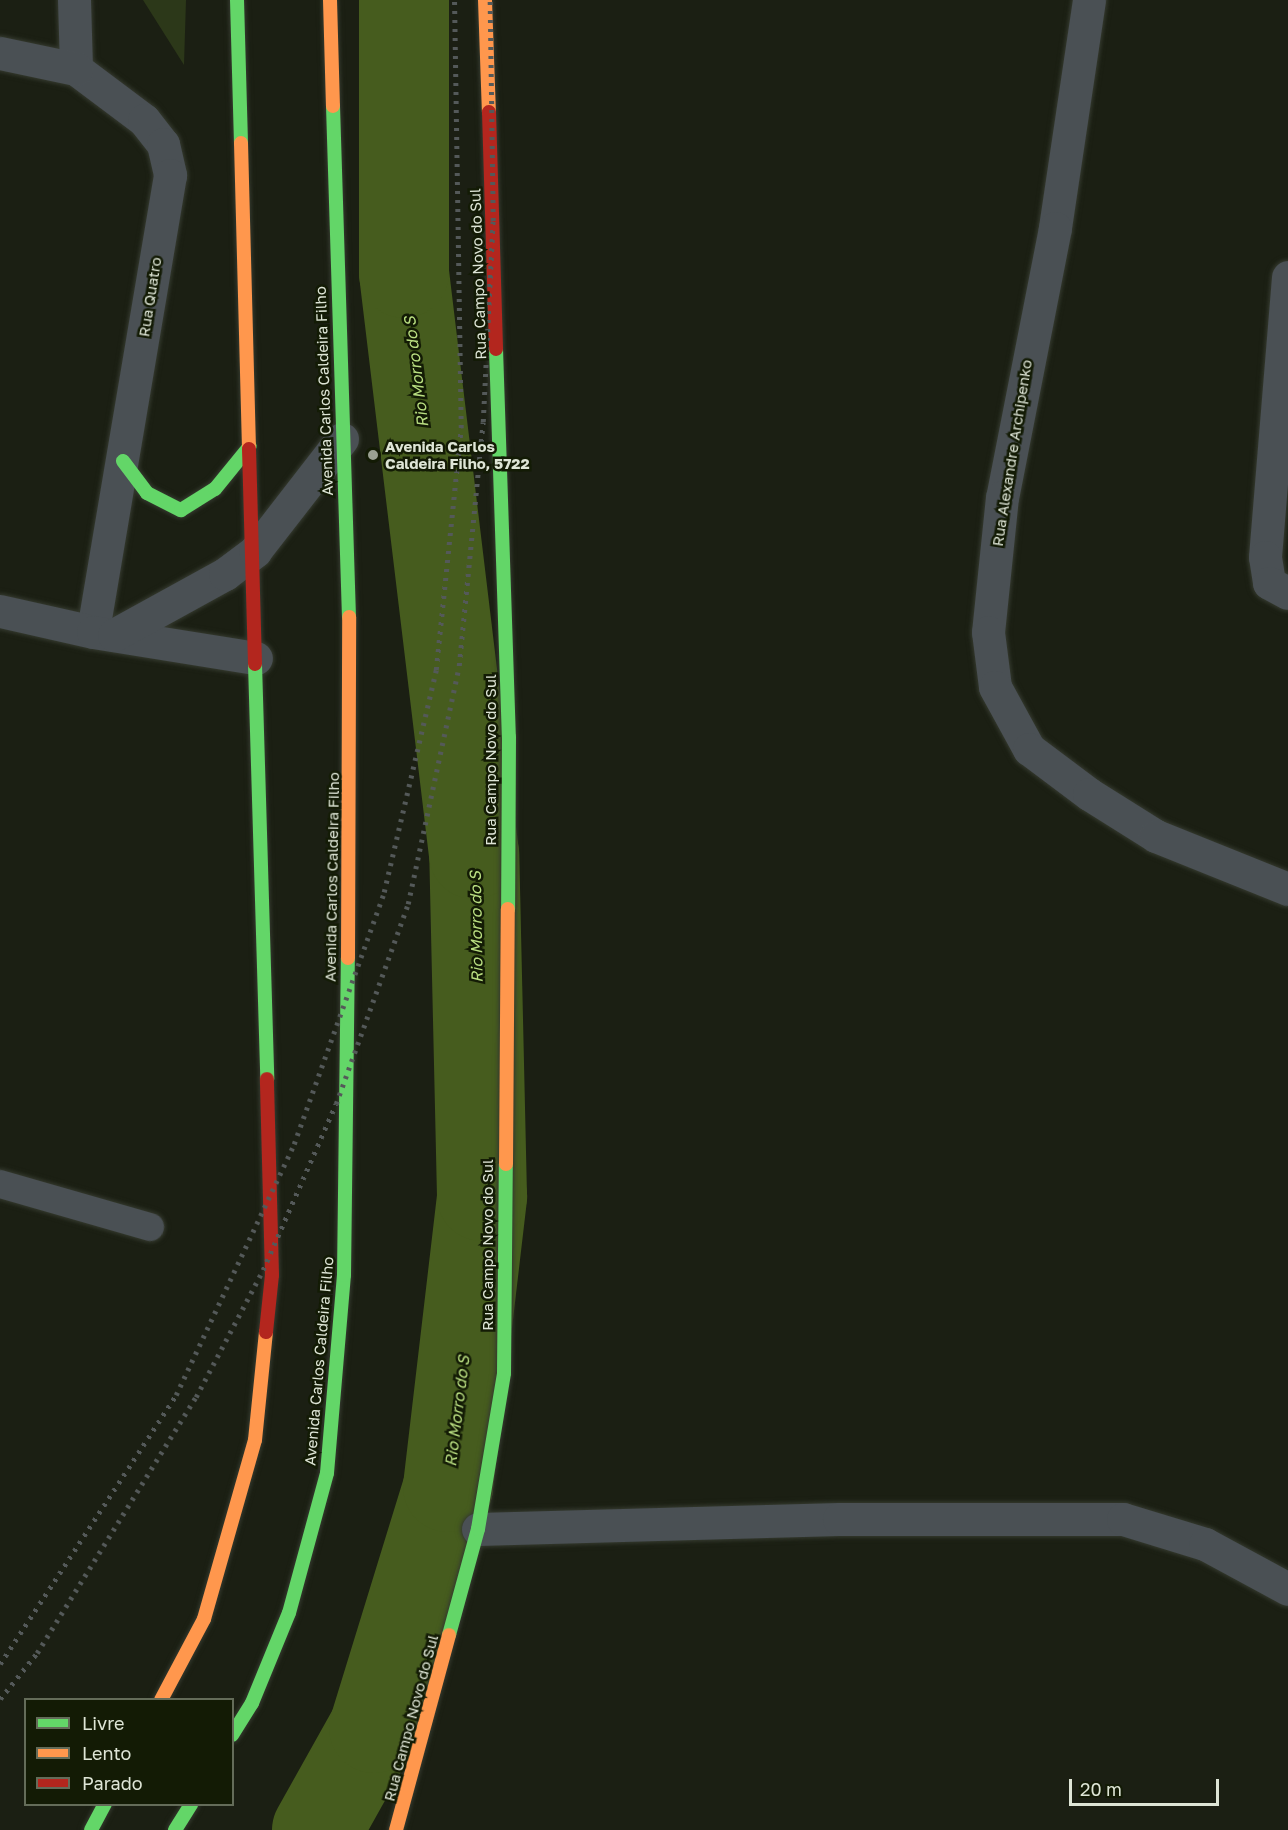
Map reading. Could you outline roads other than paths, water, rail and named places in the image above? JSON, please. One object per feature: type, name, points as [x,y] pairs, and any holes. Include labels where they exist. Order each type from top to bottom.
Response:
[{"type":"main road","points":[[162,1698],[204,1619],[255,1440],[272,1275],[255,551],[237,0]]},
{"type":"main road","name":"Avenida Carlos Caldeira Filho","points":[[234,1733],[252,1703],[288,1613],[327,1473],[343,1286],[351,698],[330,0]]},
{"type":"main road","name":"Rua Campo Novo do Sul","points":[[396,1830],[478,1529],[504,1373],[509,748],[485,0]]},
{"type":"main road","points":[[123,461],[147,493],[181,510],[215,489],[250,446]]},
{"type":"main road","points":[[91,1830],[104,1806]]},
{"type":"main road","points":[[175,1830],[189,1806]]},
{"type":"street","points":[[0,52],[76,69],[74,0]]},
{"type":"street","name":"Rua Alexandre Archipenko","points":[[1089,0],[1055,228],[1002,497],[988,632],[995,687],[1029,749],[1089,794],[1156,836],[1288,889]]},
{"type":"street","name":"Rua Quatro","points":[[76,69],[144,120],[163,144],[170,175],[123,461],[103,633]]},
{"type":"street","points":[[1288,277],[1265,556],[1269,583],[1288,593]]},
{"type":"street","points":[[103,633],[216,579],[255,551],[342,440]]},
{"type":"street","points":[[0,610],[103,633],[256,658]]},
{"type":"street","points":[[478,1529],[839,1519],[1123,1519],[1205,1544],[1288,1589]]},
{"type":"lane","points":[[0,1184],[150,1227]]},
{"type":"waterway","name":"Rio Morro do S","points":[[317,1830],[374,1728],[448,1487],[482,1196],[474,854],[404,273],[404,0]]},
{"type":"railway","points":[[0,1664],[176,1395],[294,1144],[384,892],[436,670],[461,428],[454,0]]},
{"type":"railway","points":[[0,1699],[37,1653],[196,1397],[263,1270],[336,1104],[408,904],[459,666],[483,422],[493,221],[490,0]]},
{"type":"place","name":"Avenida Carlos Caldeira Filho, 5722","points":[[373,455]]}]
